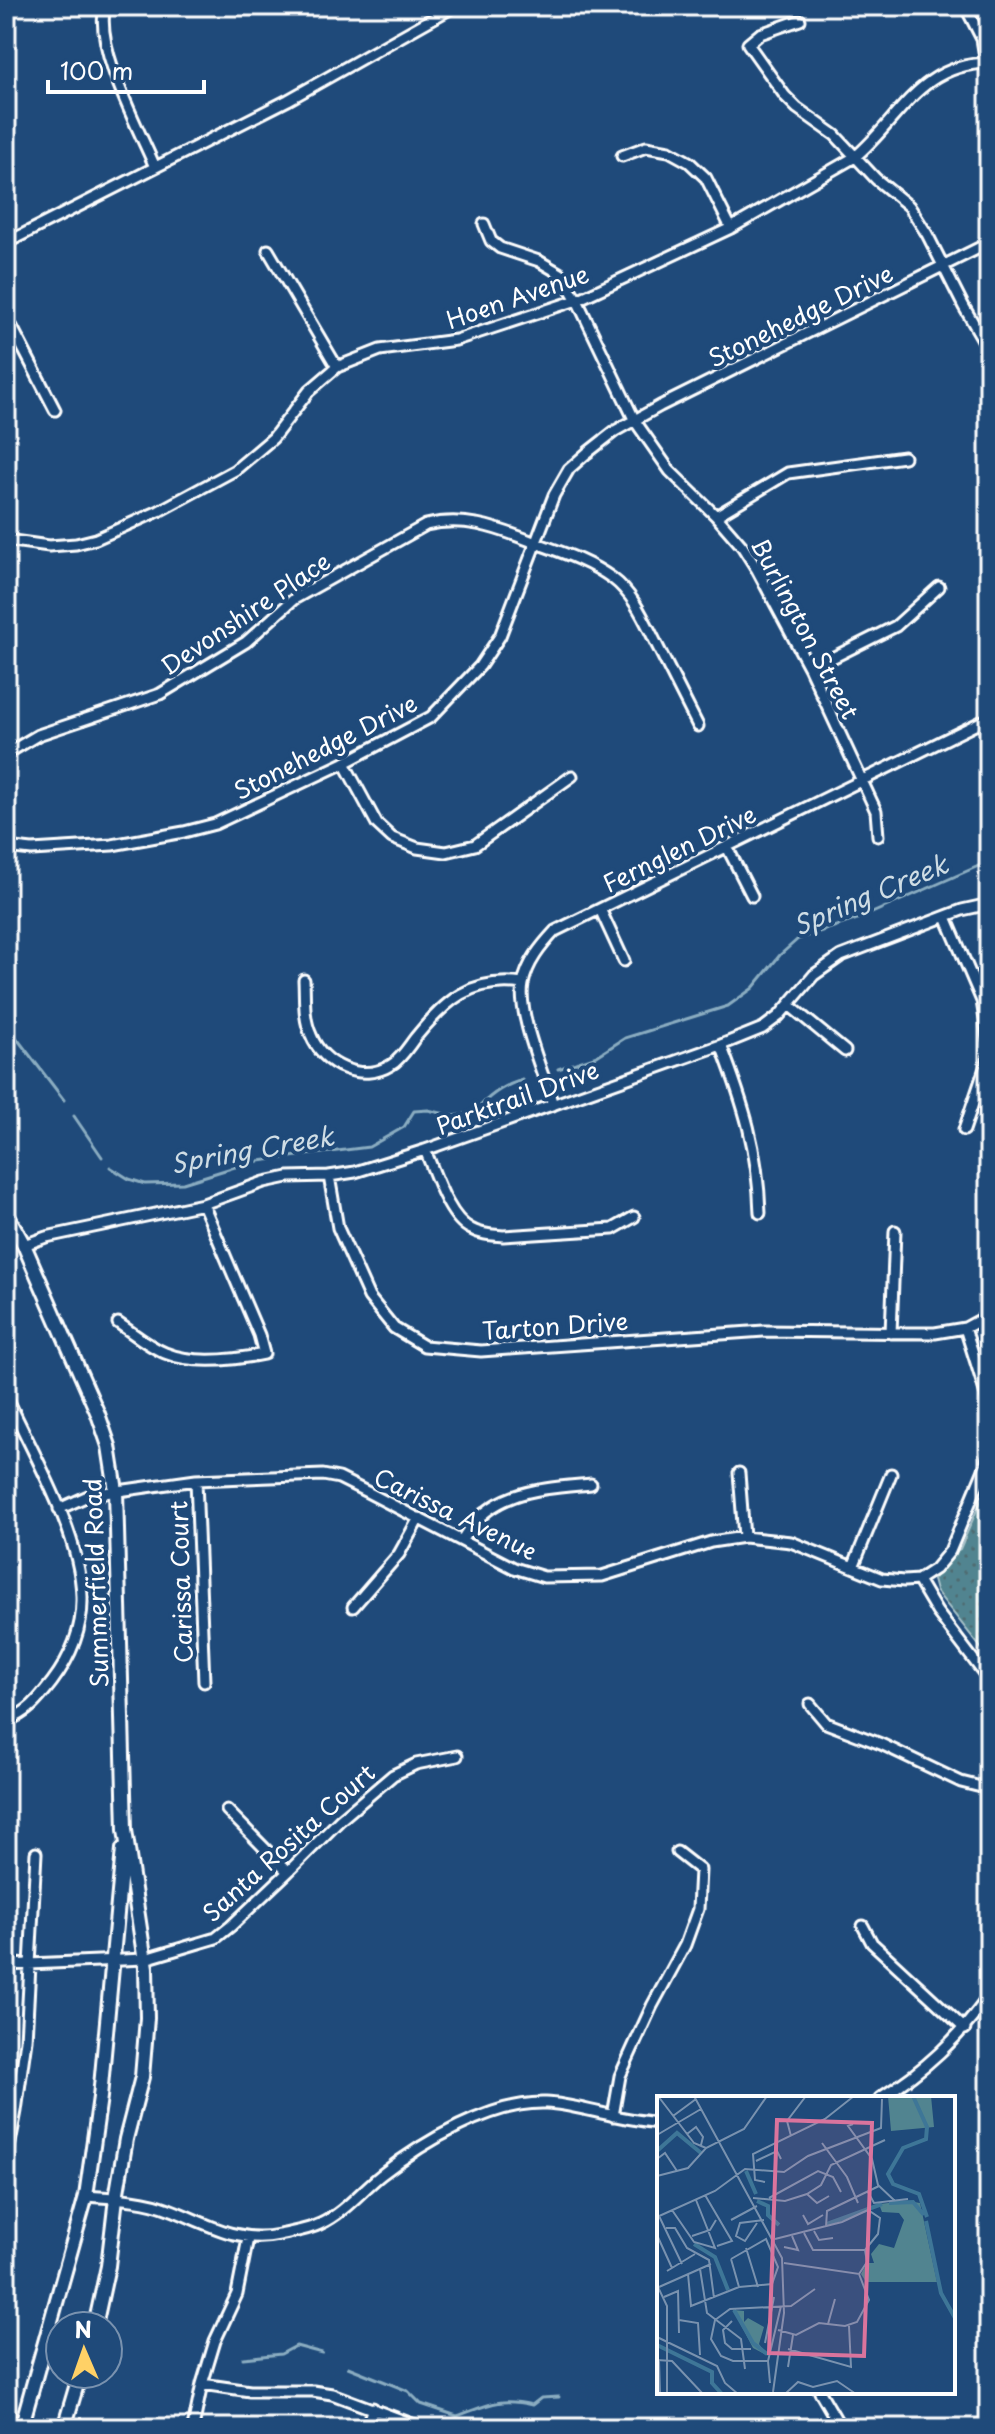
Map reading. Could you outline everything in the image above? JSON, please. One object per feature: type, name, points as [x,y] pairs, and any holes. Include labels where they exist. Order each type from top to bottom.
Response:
[{"type":"street","points":[[105,6],[102,24],[107,54],[155,167]]},
{"type":"street","points":[[6,243],[288,100],[455,6]]},
{"type":"street","points":[[965,6],[982,39],[988,63]]},
{"type":"street","points":[[800,20],[760,34],[748,44],[785,96],[807,117],[835,135],[876,179],[909,206],[923,226],[989,350]]},
{"type":"street","name":"Hoen Avenue","points":[[6,540],[49,546],[76,544],[96,539],[159,511],[235,470],[273,438],[309,391],[337,367],[380,350],[456,340],[577,300],[731,228],[855,157],[871,143],[904,102],[935,77],[959,67],[988,63]]},
{"type":"street","points":[[622,156],[646,147],[669,151],[689,162],[706,178],[731,228]]},
{"type":"street","name":"Burlington Street","points":[[484,224],[491,241],[500,248],[539,261],[561,274],[577,300],[635,421],[670,471],[742,546],[810,669],[876,811],[878,836]]},
{"type":"street","name":"Stonehedge Drive","points":[[6,847],[32,850],[112,845],[215,824],[344,763],[431,717],[480,666],[500,636],[554,495],[569,469],[587,453],[615,431],[660,406],[989,243]]},
{"type":"street","points":[[268,250],[337,367]]},
{"type":"street","points":[[6,330],[12,327],[55,410]]},
{"type":"street","points":[[716,516],[788,473],[904,457]]},
{"type":"street","name":"Devonshire Place","points":[[6,754],[38,735],[160,694],[246,642],[294,599],[426,525],[446,520],[500,529],[591,565],[623,588],[634,600],[698,726]]},
{"type":"street","points":[[810,669],[896,626],[939,587]]},
{"type":"street","points":[[985,720],[989,738]]},
{"type":"street","name":"Fernglen Drive","points":[[523,984],[540,947],[555,931],[985,720]]},
{"type":"street","points":[[344,763],[377,824],[392,838],[417,848],[446,852],[475,845],[572,776]]},
{"type":"street","points":[[727,847],[752,896]]},
{"type":"street","name":"Parktrail Drive","points":[[24,1245],[46,1237],[203,1204],[264,1182],[355,1172],[553,1105],[763,1028],[789,1005],[814,975],[841,956],[989,904]]},
{"type":"street","points":[[600,909],[624,961]]},
{"type":"street","points":[[946,917],[982,1001],[989,1045]]},
{"type":"street","points":[[304,980],[306,1016],[311,1036],[335,1064],[351,1072],[368,1074],[395,1063],[434,1014],[454,997],[477,986],[496,982],[523,984],[524,1010],[553,1105]]},
{"type":"street","points":[[789,1005],[845,1051]]},
{"type":"street","points":[[721,1045],[751,1131],[760,1213]]},
{"type":"street","points":[[964,1130],[989,1056]]},
{"type":"street","points":[[425,1150],[460,1221],[479,1232],[503,1236],[613,1229],[634,1217]]},
{"type":"street","name":"Tarton Drive","points":[[329,1176],[338,1228],[369,1297],[394,1328],[424,1346],[481,1351],[764,1331],[935,1333],[965,1328]]},
{"type":"street","points":[[118,1323],[164,1352],[181,1358],[242,1358],[264,1354],[259,1335],[203,1204]]},
{"type":"street","name":"Summerfield Road","points":[[6,1213],[24,1245],[109,1446],[116,1491],[125,1830],[100,2097],[86,2196],[21,2428]]},
{"type":"street","points":[[891,1333],[895,1231]]},
{"type":"street","points":[[989,1315],[965,1328],[989,1404]]},
{"type":"street","points":[[6,1395],[59,1509],[79,1571],[82,1597],[80,1623],[61,1669],[31,1709],[6,1721]]},
{"type":"street","points":[[989,1452],[950,1551],[935,1569],[918,1580],[937,1612],[989,1680]]},
{"type":"street","points":[[739,1473],[744,1537]]},
{"type":"street","points":[[853,1567],[891,1474]]},
{"type":"street","name":"Carissa Avenue","points":[[59,1509],[90,1495],[196,1480],[323,1475],[339,1478],[514,1568],[544,1577],[602,1576],[711,1542],[744,1537],[791,1542],[882,1579],[918,1580]]},
{"type":"street","name":"Carissa Court","points":[[196,1480],[204,1682]]},
{"type":"street","points":[[462,1540],[481,1514],[493,1505],[548,1488],[591,1484]]},
{"type":"street","points":[[353,1607],[399,1554],[419,1518]]},
{"type":"street","points":[[810,1704],[826,1723],[881,1744],[961,1782],[989,1789]]},
{"type":"street","name":"Santa Rosita Court","points":[[6,1965],[145,1959],[216,1938],[340,1820],[393,1775],[416,1764],[457,1756]]},
{"type":"street","points":[[227,1810],[288,1872]]},
{"type":"street","name":"Summerfield Road","points":[[98,2310],[108,2266],[126,2139],[142,2077],[147,2018],[145,1959],[125,1830]]},
{"type":"street","points":[[613,2116],[620,2076],[652,2006],[685,1945],[698,1909],[700,1870],[677,1852]]},
{"type":"street","points":[[6,2164],[26,2040],[36,1853]]},
{"type":"street","points":[[863,1926],[872,1943],[965,2029]]},
{"type":"street","points":[[883,2096],[912,2078],[965,2029],[989,1996]]},
{"type":"street","points":[[86,2196],[116,2198],[167,2208],[203,2224],[248,2238],[277,2236],[320,2224],[340,2211],[380,2175],[422,2146],[462,2125],[518,2104],[570,2106],[657,2123]]},
{"type":"street","points":[[193,2428],[215,2341],[237,2294],[248,2238]]},
{"type":"street","points":[[202,2384],[250,2391],[323,2392],[423,2428]]},
{"type":"street","points":[[64,2428],[75,2390]]},
{"type":"street","points":[[821,2394],[841,2428]]},
{"type":"street","points":[[366,2428],[373,2408]]},
{"type":"green space","points":[[989,1482],[989,1658],[936,1591],[933,1580],[954,1552],[960,1549]]},
{"type":"waterway","name":"Spring Creek","points":[[558,1069],[597,1056],[625,1038],[728,1006],[753,988],[780,955],[798,939],[863,917],[989,863]]},
{"type":"waterway","name":"Spring Creek","points":[[6,1016],[12,1032],[64,1100]]},
{"type":"waterway","name":"Spring Creek","points":[[110,1167],[129,1179],[145,1184],[183,1183],[251,1162],[369,1147],[404,1127],[414,1111],[428,1110],[454,1116],[475,1112],[496,1092],[522,1080]]},
{"type":"waterway","name":"Spring Creek","points":[[74,1116],[102,1157]]},
{"type":"waterway","points":[[243,2358],[281,2354],[296,2346],[322,2353]]},
{"type":"waterway","points":[[348,2367],[408,2391],[421,2404],[457,2416],[493,2403],[532,2405],[541,2398],[559,2397]]}]
